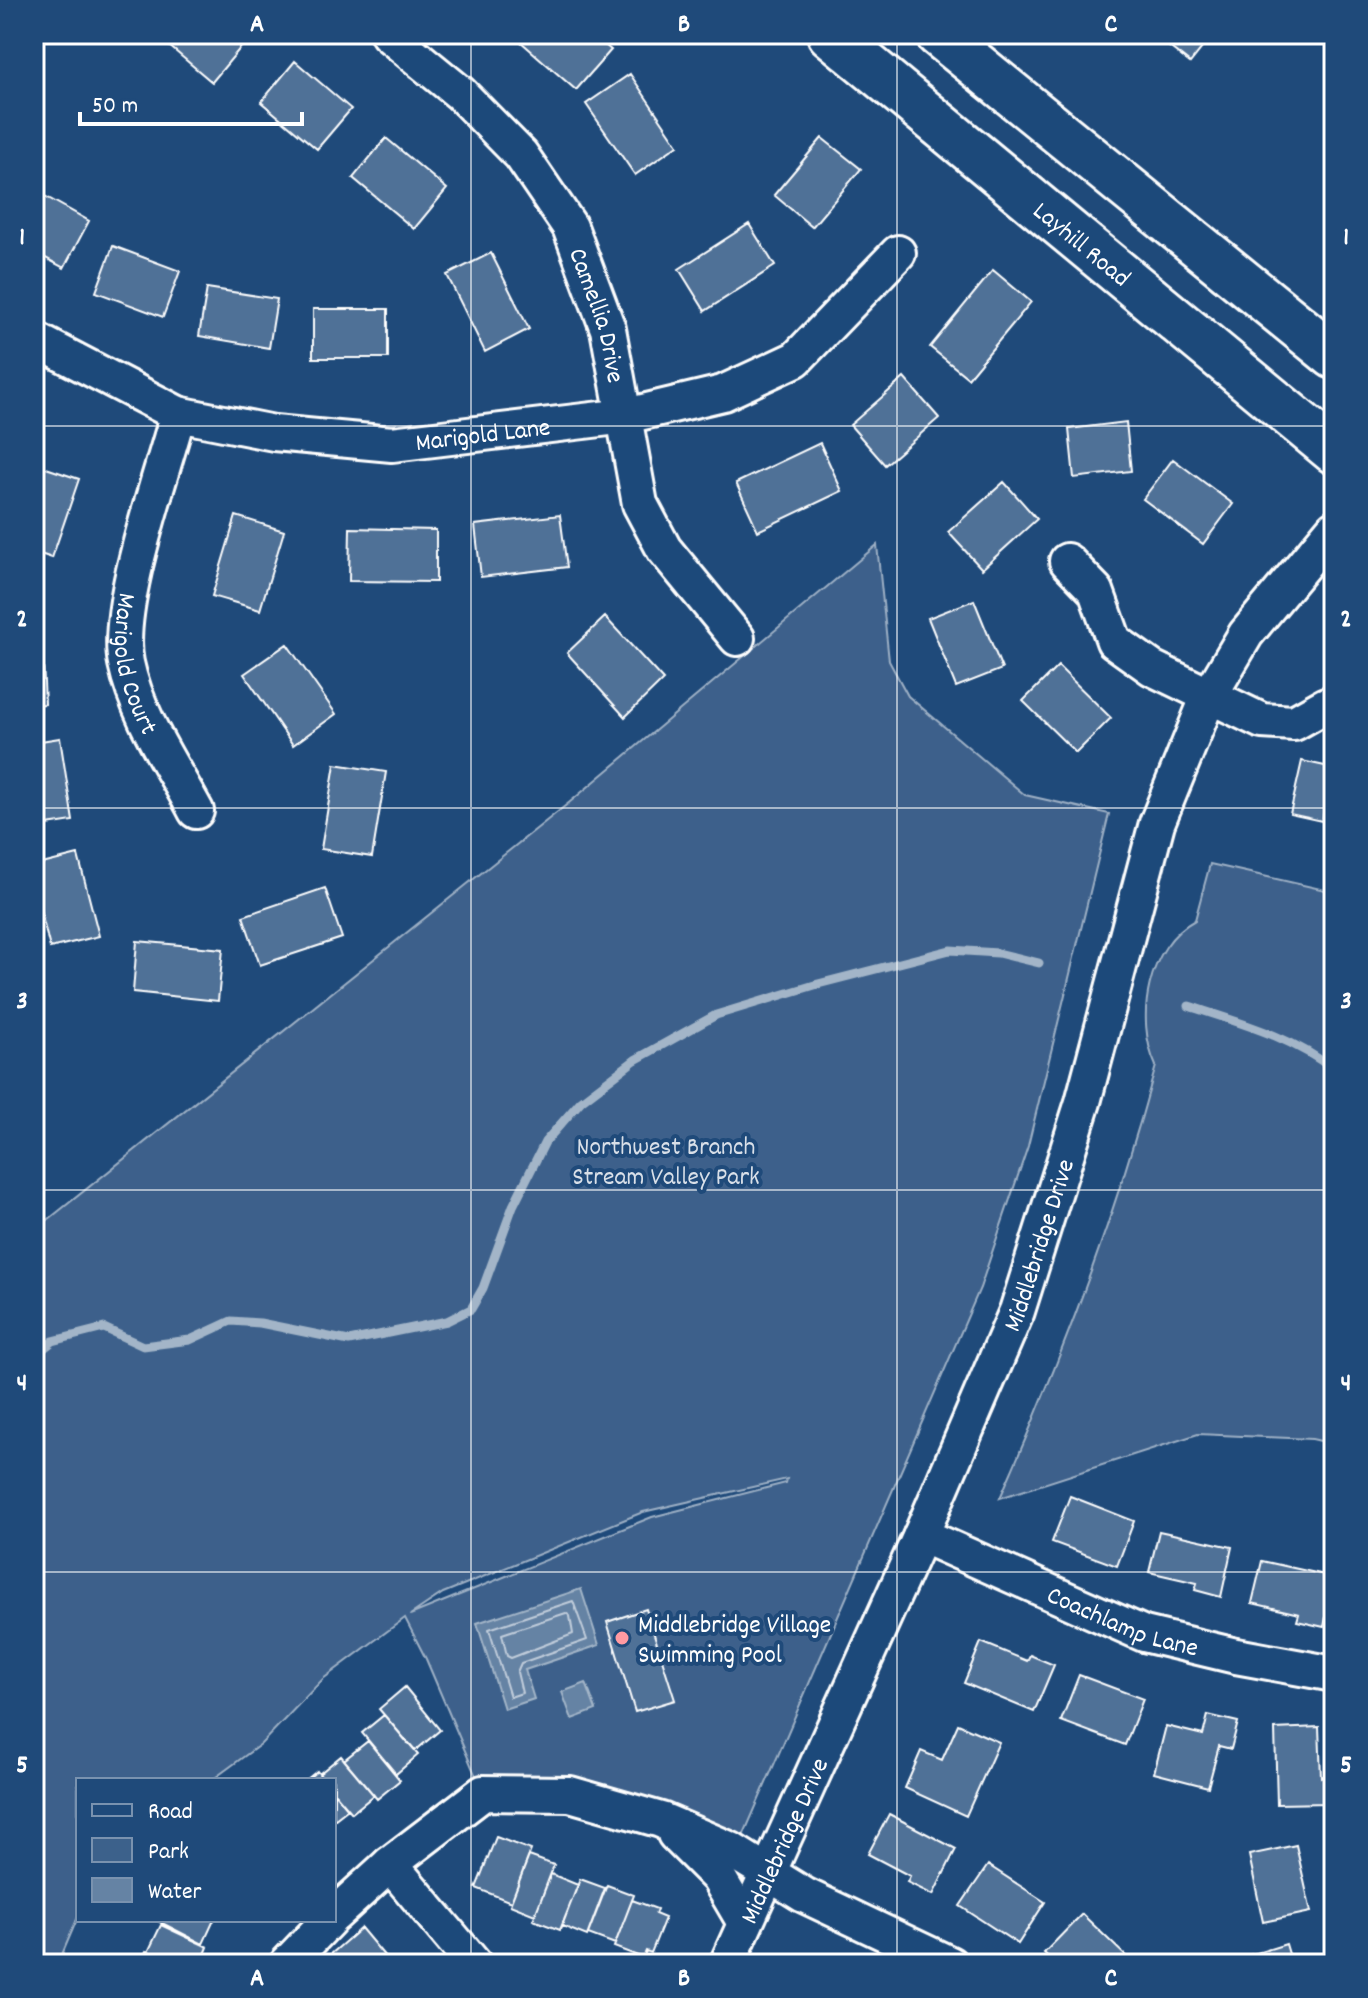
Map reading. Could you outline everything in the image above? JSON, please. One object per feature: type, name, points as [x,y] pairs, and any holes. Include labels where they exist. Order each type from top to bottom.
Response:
[{"type":"main road","name":"Layhill Road","points":[[830,34],[1334,451]]},
{"type":"main road","points":[[938,34],[1334,356]]},
{"type":"street","name":"Camellia Drive","points":[[388,34],[460,93],[521,155],[570,227],[608,329],[640,504],[664,549],[737,638]]},
{"type":"street","name":"Marigold Lane","points":[[34,339],[178,414],[274,433],[392,444],[626,416],[723,393],[796,359],[898,253]]},
{"type":"street","name":"Marigold Court","points":[[178,414],[123,620],[126,661],[140,705],[196,811]]},
{"type":"street","name":"Middlebridge Drive","points":[[727,1964],[921,1535],[1017,1311],[1083,1102],[1157,823],[1208,698],[1246,634],[1334,528]]},
{"type":"street","points":[[1067,561],[1096,591],[1114,641],[1152,668],[1208,698],[1262,721],[1273,722],[1294,723],[1326,705],[1334,704]]},
{"type":"street","name":"Coachlamp Lane","points":[[921,1535],[1144,1634],[1236,1656],[1334,1674]]},
{"type":"street","points":[[336,1913],[390,1864],[483,1793],[570,1794],[661,1820],[731,1850],[804,1895],[950,1964]]},
{"type":"street","points":[[661,1820],[718,1877],[745,1923]]},
{"type":"street","points":[[390,1864],[474,1964]]},
{"type":"street","points":[[287,1964],[327,1922]]},
{"type":"green space","name":"Northwest Branch Stream Valley Park","points":[[877,545],[889,661],[908,696],[1025,795],[1109,814],[1028,1146],[980,1288],[738,1848],[661,1820],[483,1793],[426,1659],[405,1618],[323,1679],[261,1744],[215,1778],[76,1778],[76,1922],[58,1964],[34,1964],[34,1231],[570,802]],"holes":[[[787,1479],[786,1483],[652,1517],[410,1615],[443,1593],[643,1512]]]},
{"type":"green space","points":[[1210,864],[1334,892],[1334,1444],[1312,1439],[1198,1434],[1000,1498],[1086,1285],[1140,1121],[1156,1066],[1149,1047],[1146,1006],[1156,965],[1179,932],[1195,920]]},
{"type":"water","points":[[581,1589],[599,1645],[525,1670],[534,1699],[504,1709],[477,1623]]},
{"type":"water","points":[[586,1683],[596,1710],[572,1719],[562,1692]]},
{"type":"building","points":[[168,34],[252,34],[212,82],[162,40]]},
{"type":"building","points":[[512,34],[592,34],[611,50],[576,90]]},
{"type":"building","points":[[1153,34],[1213,34],[1190,63]]},
{"type":"building","points":[[295,61],[351,109],[317,149],[261,102]]},
{"type":"building","points":[[630,74],[678,145],[635,175],[586,104]]},
{"type":"building","points":[[386,138],[447,189],[414,229],[353,178]]},
{"type":"building","points":[[822,138],[861,169],[812,227],[774,195]]},
{"type":"building","points":[[34,190],[89,221],[64,268],[34,252]]},
{"type":"building","points":[[749,224],[775,266],[705,311],[679,269]]},
{"type":"building","points":[[113,246],[180,271],[163,317],[96,292]]},
{"type":"building","points":[[491,253],[529,329],[485,352],[447,275]]},
{"type":"building","points":[[993,270],[1031,302],[968,378],[930,347]]},
{"type":"building","points":[[207,288],[277,299],[269,348],[199,336]]},
{"type":"building","points":[[313,309],[388,309],[388,358],[313,358]]},
{"type":"building","points":[[904,378],[939,418],[885,465],[850,425]]},
{"type":"building","points":[[1126,422],[1131,471],[1074,478],[1069,429]]},
{"type":"building","points":[[820,443],[842,491],[758,531],[736,483]]},
{"type":"building","points":[[1173,459],[1233,504],[1203,544],[1143,499]]},
{"type":"building","points":[[34,464],[79,479],[52,558],[34,552]]},
{"type":"building","points":[[1004,482],[1037,519],[982,569],[948,532]]},
{"type":"building","points":[[560,515],[567,567],[481,577],[475,525]]},
{"type":"building","points":[[236,516],[284,531],[260,610],[212,596]]},
{"type":"building","points":[[350,528],[436,530],[436,582],[349,581]]},
{"type":"building","points":[[974,600],[1002,669],[956,687],[928,618]]},
{"type":"building","points":[[605,617],[663,680],[625,717],[567,653]]},
{"type":"building","points":[[34,618],[41,618],[45,704],[34,705]]},
{"type":"building","points":[[287,644],[336,714],[293,745],[244,674]]},
{"type":"building","points":[[1058,666],[1111,718],[1076,753],[1023,701]]},
{"type":"building","points":[[60,738],[73,821],[34,827],[34,742]]},
{"type":"building","points":[[1302,761],[1334,768],[1322,821],[1290,814]]},
{"type":"building","points":[[335,764],[386,772],[372,857],[321,849]]},
{"type":"building","points":[[1334,768],[1334,817],[1324,814]]},
{"type":"building","points":[[78,855],[99,936],[50,948],[34,885],[34,866]]},
{"type":"building","points":[[325,888],[342,938],[260,965],[243,916]]},
{"type":"building","points":[[137,941],[223,949],[218,1001],[133,992]]},
{"type":"building","points":[[1070,1496],[1134,1521],[1117,1566],[1052,1542]]},
{"type":"building","points":[[1159,1531],[1232,1547],[1221,1597],[1195,1590],[1197,1583],[1149,1572]]},
{"type":"building","points":[[1262,1561],[1334,1577],[1324,1627],[1297,1621],[1299,1614],[1252,1603]]},
{"type":"building","points":[[646,1609],[675,1700],[635,1712],[607,1622]]},
{"type":"building","points":[[981,1642],[1027,1661],[1030,1655],[1054,1665],[1034,1712],[964,1683]]},
{"type":"building","points":[[1079,1675],[1143,1699],[1125,1745],[1061,1721]]},
{"type":"building","points":[[405,1687],[440,1730],[415,1751],[379,1709]]},
{"type":"building","points":[[384,1715],[418,1755],[396,1774],[362,1733]]},
{"type":"building","points":[[1208,1715],[1238,1722],[1231,1749],[1219,1746],[1208,1787],[1154,1773],[1166,1726],[1203,1735]]},
{"type":"building","points":[[958,1724],[999,1742],[966,1816],[905,1788],[921,1751],[942,1760]]},
{"type":"building","points":[[1319,1727],[1321,1777],[1327,1776],[1328,1803],[1277,1804],[1275,1729]]},
{"type":"building","points":[[368,1741],[400,1780],[377,1799],[344,1760]]},
{"type":"building","points":[[341,1756],[374,1795],[352,1813],[336,1794],[336,1778],[322,1778],[319,1774]]},
{"type":"building","points":[[317,1771],[322,1778],[308,1778]]},
{"type":"building","points":[[336,1794],[348,1809],[336,1818]]},
{"type":"building","points":[[889,1814],[956,1849],[933,1895],[907,1882],[910,1876],[868,1854]]},
{"type":"building","points":[[496,1837],[531,1850],[511,1902],[476,1888]]},
{"type":"building","points":[[1296,1845],[1311,1912],[1263,1922],[1249,1855]]},
{"type":"building","points":[[529,1856],[554,1865],[535,1915],[510,1905]]},
{"type":"building","points":[[988,1865],[1045,1902],[1018,1944],[960,1906]]},
{"type":"building","points":[[551,1874],[578,1885],[560,1930],[533,1920]]},
{"type":"building","points":[[580,1879],[605,1888],[587,1936],[562,1926]]},
{"type":"building","points":[[607,1885],[634,1895],[615,1944],[588,1934]]},
{"type":"building","points":[[632,1900],[657,1909],[655,1914],[665,1918],[651,1953],[646,1951],[643,1958],[614,1947]]},
{"type":"building","points":[[1082,1914],[1134,1964],[1056,1964],[1044,1953]]},
{"type":"building","points":[[160,1922],[213,1922],[203,1944]]},
{"type":"building","points":[[161,1925],[208,1947],[201,1964],[175,1964],[148,1952]]},
{"type":"building","points":[[361,1928],[386,1958],[379,1964],[326,1964],[323,1961]]},
{"type":"building","points":[[1286,1944],[1292,1964],[1246,1964],[1244,1957]]},
{"type":"building","points":[[148,1952],[175,1964],[140,1964]]},
{"type":"waterway","points":[[34,1356],[53,1341],[104,1328],[143,1346],[190,1340],[231,1321],[260,1323],[349,1341],[447,1321],[471,1309],[483,1288],[513,1206],[545,1142],[581,1101],[635,1060],[716,1015],[818,984],[950,950],[998,953],[1039,963]]},
{"type":"waterway","points":[[1189,1006],[1283,1039],[1334,1070]]},
{"type":"waterway","points":[[34,1552],[34,1562]]},
{"type":"place","name":"Middlebridge Village Swimming Pool","points":[[622,1638]]}]
